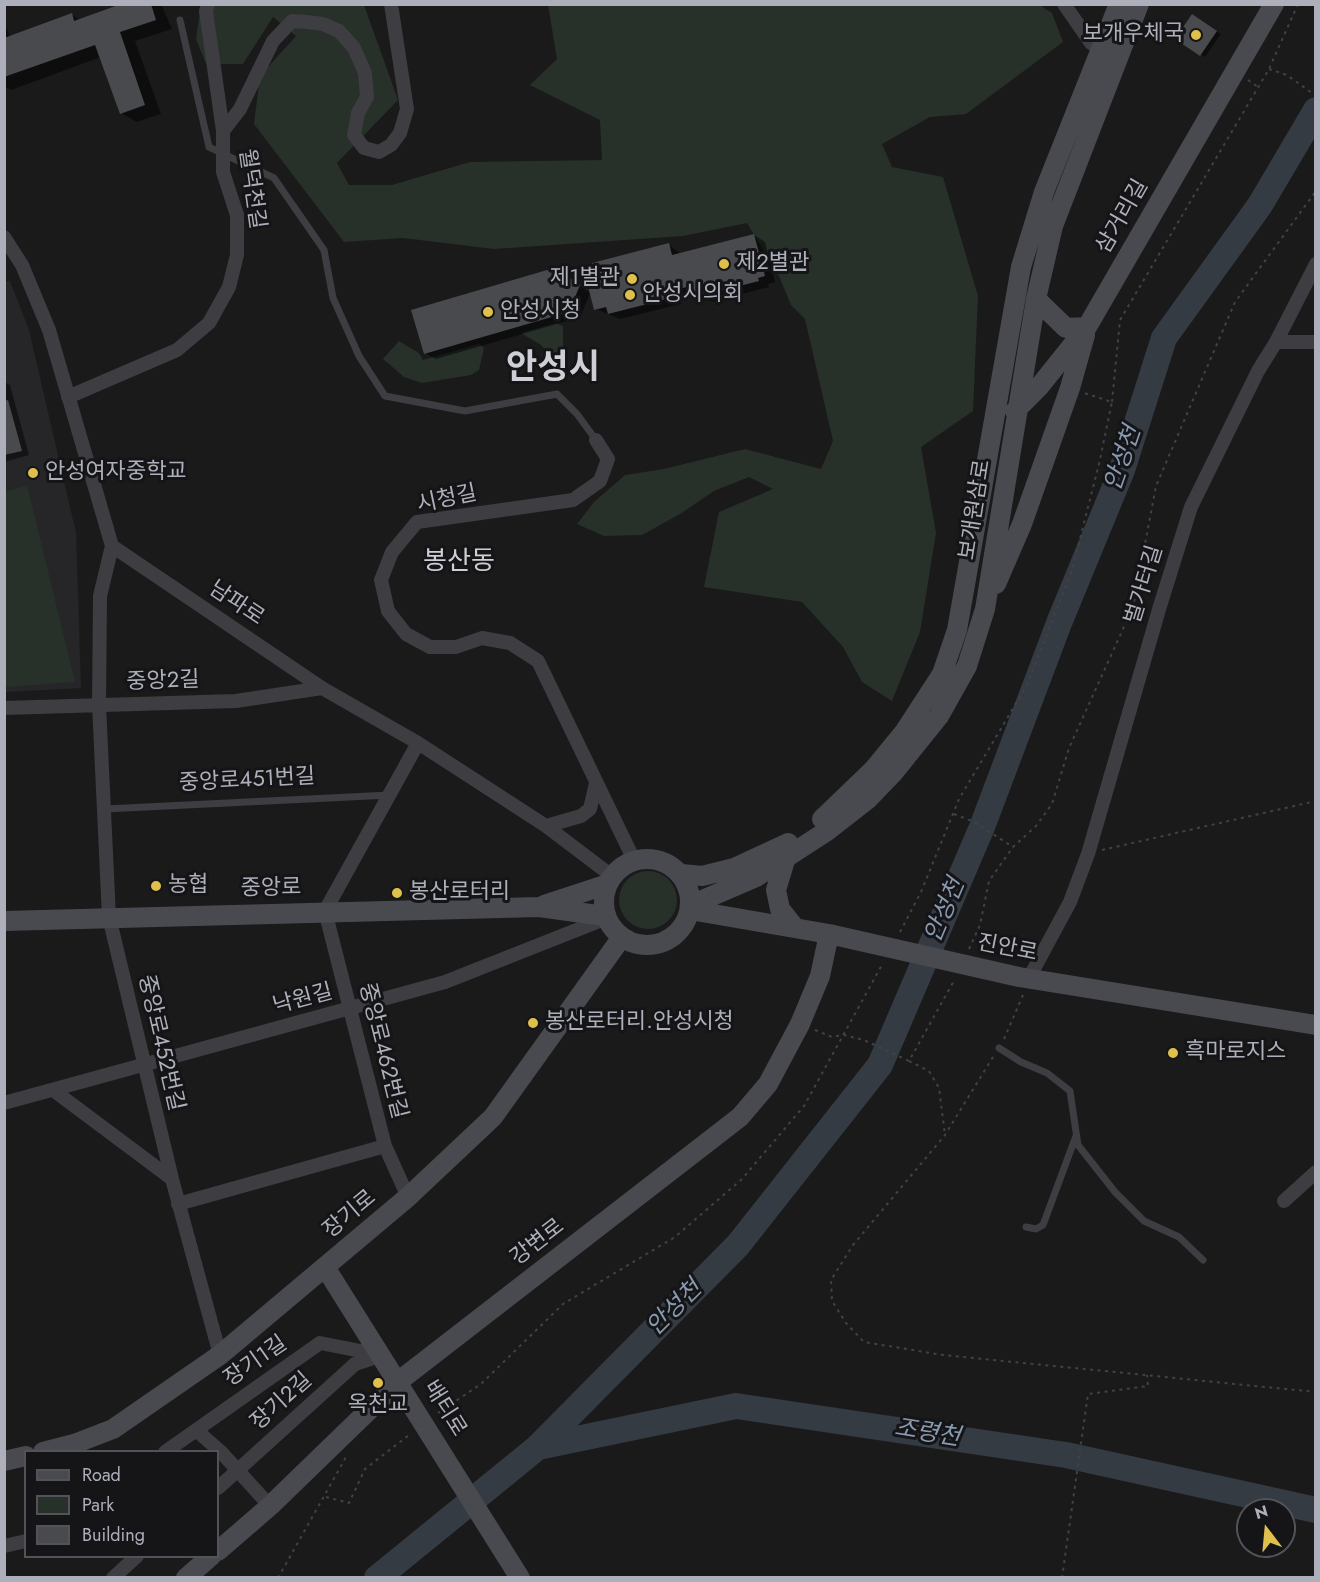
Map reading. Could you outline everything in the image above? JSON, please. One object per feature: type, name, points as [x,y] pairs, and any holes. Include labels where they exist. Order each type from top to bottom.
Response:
[{"type":"main road","name":"보개원삼로","points":[[691,907],[756,877],[827,831],[868,799],[894,772],[939,716],[967,666],[985,609],[1036,299],[1053,226],[1110,52],[1119,4]]},
{"type":"main road","name":"보개원삼로","points":[[681,874],[702,876],[734,868],[777,850],[831,813],[873,770],[905,731],[942,674],[957,630],[1021,267],[1044,192],[1110,52],[1139,4]]},
{"type":"main road","name":"삼거리길","points":[[990,437],[1040,387],[1087,327],[1268,8]]},
{"type":"main road","points":[[985,609],[1022,524],[1077,366],[1087,327],[1066,328],[1036,299]]},
{"type":"main road","points":[[786,857],[776,890],[780,909],[795,928]]},
{"type":"main road","points":[[649,858],[663,861],[681,874],[691,895],[691,907],[685,924],[675,935],[662,943],[635,944],[622,938],[606,917],[604,900],[610,880],[621,866],[634,860],[649,858]]},
{"type":"main road","name":"중앙로","points":[[539,907],[610,880]]},
{"type":"main road","name":"중앙로","points":[[4,921],[539,907],[606,917]]},
{"type":"main road","name":"진안로","points":[[691,907],[829,934],[1024,977],[1316,1025]]},
{"type":"main road","name":"강변로","points":[[219,1550],[402,1386],[740,1117],[768,1084],[800,1024],[820,976],[829,934]]},
{"type":"main road","name":"장기로","points":[[51,1450],[113,1429],[220,1355],[408,1197],[493,1118],[622,938]]},
{"type":"main road","name":"배티로","points":[[325,1267],[402,1386],[520,1578]]},
{"type":"main road","points":[[4,1461],[24,1456]]},
{"type":"main road","points":[[186,1578],[210,1558]]},
{"type":"street","name":"월덕천길","points":[[68,397],[177,350],[209,323],[229,287],[237,255],[237,215],[223,172],[223,131],[206,11],[208,4]]},
{"type":"street","points":[[223,131],[240,110],[273,41],[292,21],[308,22],[323,24],[339,31],[354,48],[365,73],[367,97],[358,113],[354,135],[364,148],[379,152],[391,145],[400,133],[407,109],[391,4]]},
{"type":"street","points":[[1064,4],[1091,43],[1110,52]]},
{"type":"street","points":[[4,237],[22,265],[49,330],[112,546],[100,596],[99,705],[109,917]]},
{"type":"street","name":"벌가터길","points":[[1024,977],[1070,902],[1088,854],[1191,507],[1258,371],[1276,342],[1316,264]]},
{"type":"street","points":[[1276,342],[1316,342]]},
{"type":"street","name":"시청길","points":[[596,440],[608,459],[600,481],[573,500],[417,522],[392,552],[381,580],[388,611],[406,634],[430,647],[456,647],[482,638],[510,643],[538,661],[634,860]]},
{"type":"street","name":"남파로","points":[[112,546],[322,687],[418,743],[546,826],[610,880]]},
{"type":"street","name":"중앙2길","points":[[4,708],[236,701],[322,687]]},
{"type":"street","points":[[325,911],[418,743]]},
{"type":"street","points":[[546,826],[581,816],[590,809],[596,780]]},
{"type":"street","name":"중앙로462번길","points":[[325,911],[385,1146],[408,1197]]},
{"type":"street","name":"중앙로452번길","points":[[109,917],[143,1066],[220,1355]]},
{"type":"street","name":"낙원길","points":[[4,1103],[445,982],[606,917]]},
{"type":"street","points":[[53,1090],[172,1179]]},
{"type":"street","points":[[178,1204],[385,1146]]},
{"type":"street","points":[[1284,1201],[1316,1172]]},
{"type":"street","name":"장기1길","points":[[168,1450],[320,1343],[381,1355]]},
{"type":"street","name":"장기2길","points":[[219,1487],[355,1364],[381,1355]]},
{"type":"street","points":[[196,1430],[217,1450]]},
{"type":"street","points":[[219,1452],[270,1506]]},
{"type":"street","points":[[4,1546],[24,1541]]},
{"type":"street","points":[[113,1578],[136,1558]]},
{"type":"lane","points":[[180,20],[209,147],[274,178],[324,250],[333,298],[359,356],[385,396],[465,411],[557,394],[577,414],[596,440]]},
{"type":"lane","name":"중앙로451번길","points":[[105,809],[391,795]]},
{"type":"lane","points":[[999,1048],[1021,1062],[1047,1073],[1070,1091],[1078,1145],[1115,1192],[1144,1221],[1179,1237],[1203,1260]]},
{"type":"lane","points":[[1026,1227],[1036,1229],[1043,1225],[1077,1134]]},
{"type":"path","points":[[1112,402],[1120,320],[1269,69],[1298,4]]},
{"type":"path","points":[[1269,69],[1287,75],[1316,96]]},
{"type":"path","points":[[966,955],[980,925],[989,881],[1012,847],[1036,826],[1052,804],[1069,747],[1133,607],[1156,486],[1235,302],[1316,191]]},
{"type":"path","points":[[1088,854],[1316,801]]},
{"type":"path","points":[[954,814],[974,822],[1012,847]]},
{"type":"path","points":[[909,1061],[957,975]]},
{"type":"path","points":[[1024,977],[1011,1028],[945,1135],[853,1245],[831,1280],[832,1301],[846,1323],[864,1342],[943,1355],[1316,1392]]},
{"type":"path","points":[[832,1037],[844,1035],[864,1040],[929,1071],[939,1088],[945,1135]]},
{"type":"path","points":[[1062,1578],[1088,1394],[1148,1386],[1147,1375]]},
{"type":"path","points":[[278,1578],[326,1497],[347,1455]]},
{"type":"shaded area","name":"안성여자중학교","points":[[4,281],[10,281],[29,330],[76,533],[81,688],[5,692]]},
{"type":"green space","points":[[1038,4],[1052,13],[1063,42],[966,114],[930,117],[882,144],[892,167],[943,177],[978,296],[973,411],[921,447],[936,533],[920,632],[892,701],[862,682],[843,647],[802,602],[704,587],[719,512],[773,489],[749,477],[714,491],[680,514],[642,535],[604,536],[577,524],[594,502],[625,475],[664,469],[745,449],[821,469],[833,441],[805,319],[791,305],[779,276],[747,223],[683,236],[494,249],[403,238],[344,242],[254,124],[260,76],[296,36],[273,17],[243,64],[206,64],[196,39],[201,5],[364,5],[398,100],[337,163],[349,185],[392,185],[470,162],[602,160],[600,120],[530,85],[557,59],[548,5]]},
{"type":"green space","points":[[556,323],[563,326],[563,356],[554,359],[541,345],[521,333]]},
{"type":"green space","points":[[399,341],[419,353],[423,360],[479,344],[484,348],[479,370],[471,375],[422,383],[404,377],[383,359]]},
{"type":"green space","points":[[27,485],[75,682],[5,687],[5,492]]},
{"type":"green space","points":[[648,871],[659,873],[672,884],[677,900],[675,911],[664,924],[648,929],[637,927],[624,916],[619,900],[621,889],[632,876]]},
{"type":"building","points":[[121,4],[151,4],[156,20],[120,32],[145,105],[120,114],[95,45],[4,77],[4,38],[72,13],[74,21]]},
{"type":"building","name":"보개우체국","points":[[1192,14],[1217,31],[1200,56],[1175,39]]},
{"type":"building","points":[[754,234],[765,276],[758,278],[759,281],[700,296],[699,293],[693,295],[691,286],[670,291],[671,298],[608,314],[606,307],[594,310],[584,270],[593,268],[592,263],[669,243],[672,255]]},
{"type":"building","name":"안성시청","points":[[547,270],[563,273],[580,285],[571,307],[562,314],[424,354],[411,310]]},
{"type":"building","points":[[8,400],[22,451],[4,455],[4,401]]},
{"type":"waterway","name":"안성천","points":[[377,1578],[538,1447],[738,1245],[880,1065],[982,827],[1059,623],[1122,470],[1164,338],[1260,205],[1316,110]]},
{"type":"waterway","name":"조령천","points":[[538,1447],[736,1406],[1066,1455],[1316,1510]]},
{"type":"place","name":"보개우체국","points":[[1196,35]]},
{"type":"place","name":"제2별관","points":[[724,264]]},
{"type":"place","name":"제1별관","points":[[632,279]]},
{"type":"place","name":"안성시의회","points":[[630,295]]},
{"type":"place","name":"안성시청","points":[[488,312]]},
{"type":"place","name":"안성여자중학교","points":[[33,473]]},
{"type":"place","name":"농협","points":[[156,886]]},
{"type":"place","name":"봉산로터리","points":[[397,893]]},
{"type":"place","name":"봉산로터리.안성시청","points":[[533,1023]]},
{"type":"place","name":"흑마로지스","points":[[1173,1053]]},
{"type":"place","name":"옥천교","points":[[378,1383]]},
{"type":"district","name":"안성시","points":[[553,370]]},
{"type":"district","name":"봉산동","points":[[459,563]]}]
